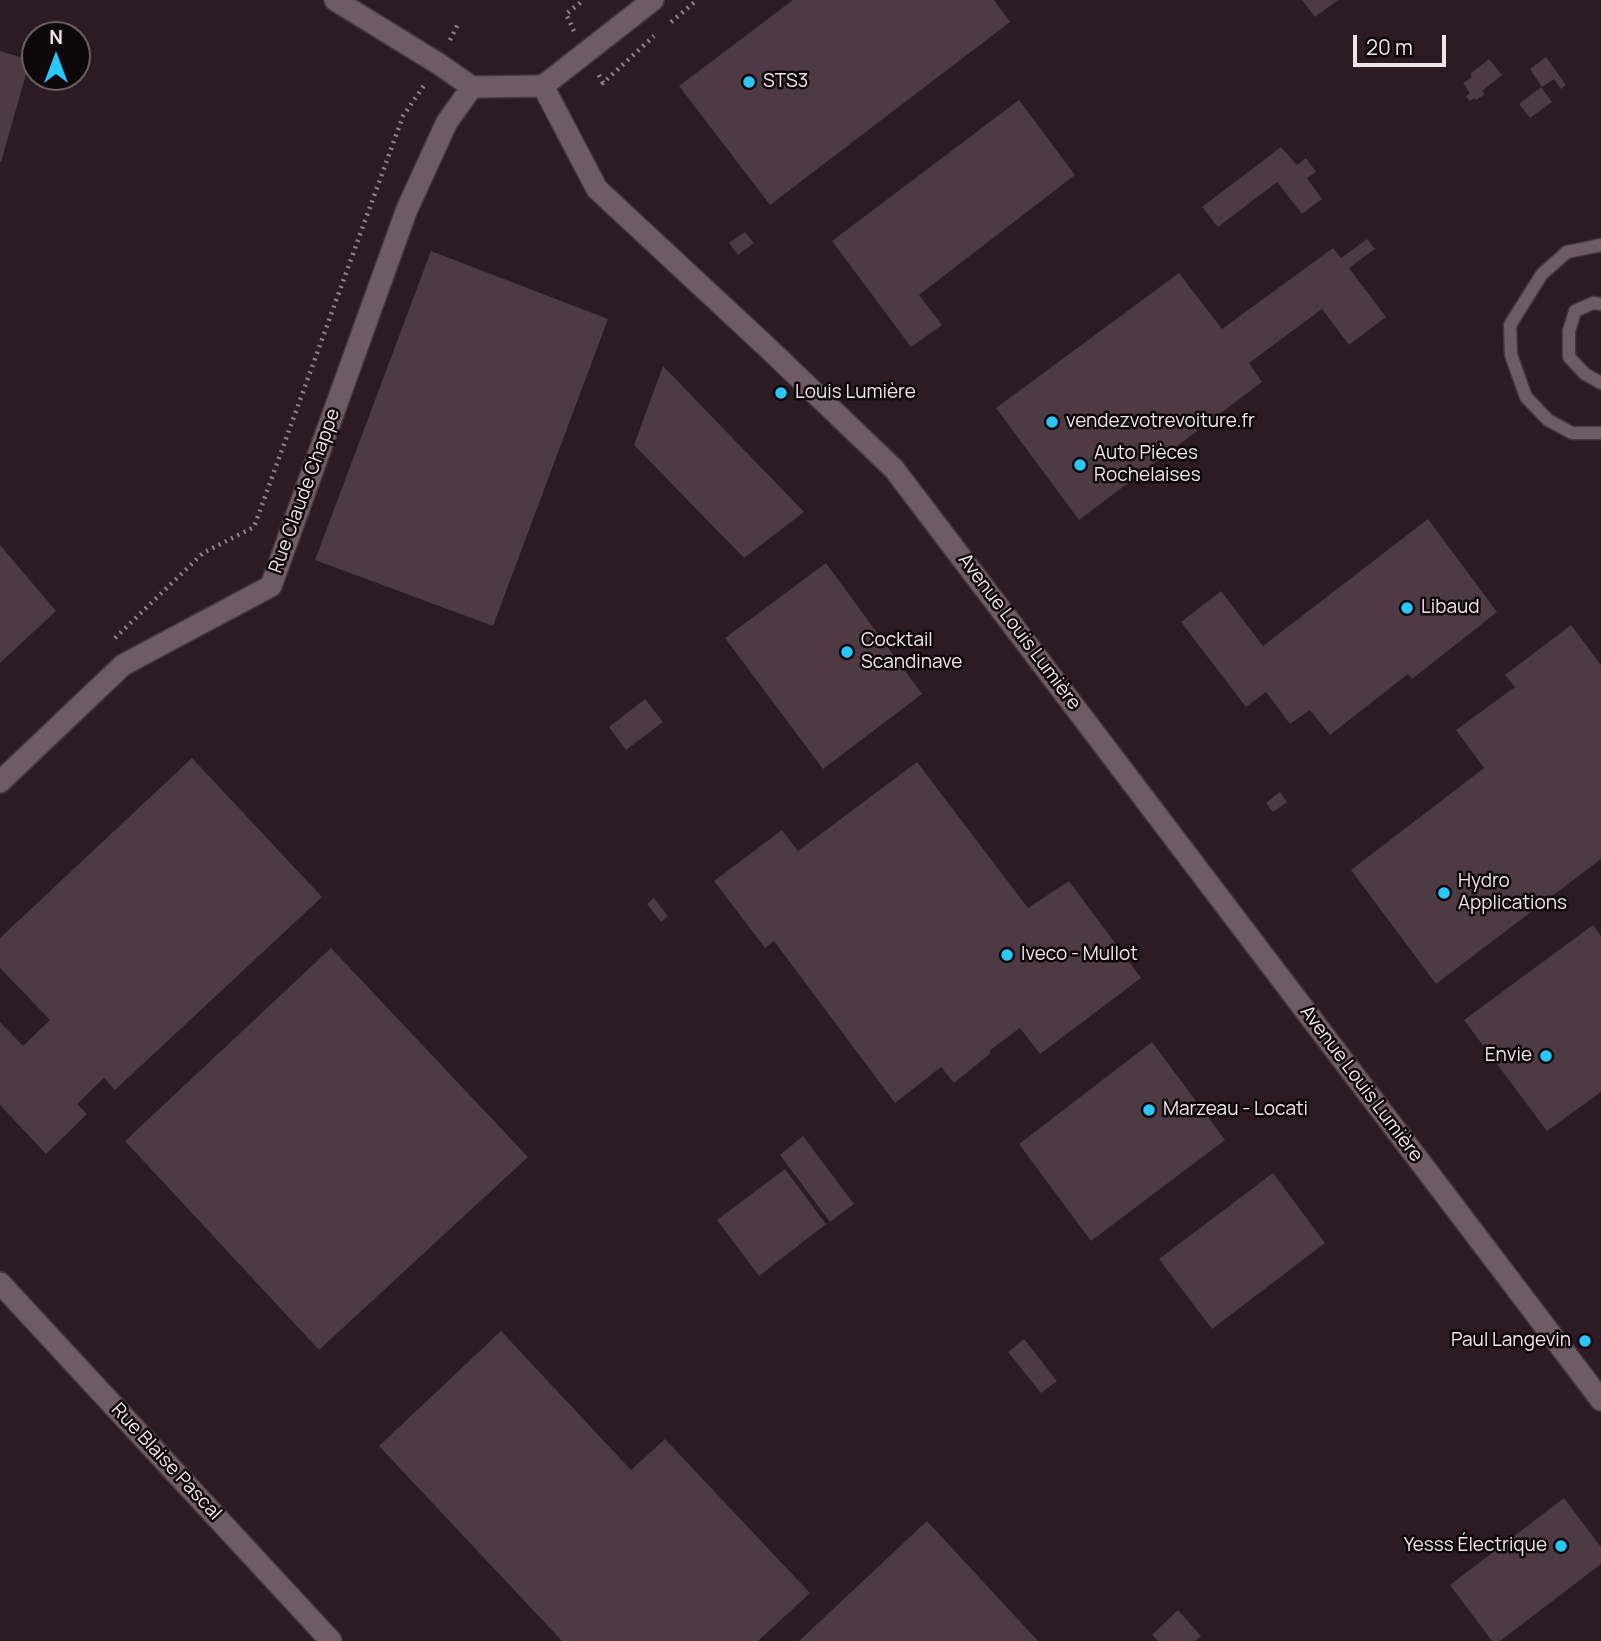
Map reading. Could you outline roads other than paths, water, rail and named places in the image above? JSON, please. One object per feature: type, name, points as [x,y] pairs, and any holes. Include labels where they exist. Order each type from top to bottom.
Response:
[{"type":"street","points":[[335,0],[472,87],[543,86],[653,0]]},
{"type":"street","name":"Avenue Louis Lumière","points":[[543,86],[597,189],[894,469],[1601,1400]]},
{"type":"street","name":"Rue Claude Chappe","points":[[0,782],[123,665],[271,586],[407,209],[447,122],[472,87]]},
{"type":"street","name":"Rue Blaise Pascal","points":[[0,1283],[331,1641]]},
{"type":"lane","points":[[1601,245],[1567,252],[1559,259],[1542,274],[1510,325],[1511,355],[1527,397],[1548,420],[1572,433],[1601,433]]},
{"type":"lane","points":[[1601,304],[1593,303],[1575,311],[1569,331],[1569,357],[1585,374],[1601,383]]},
{"type":"place","name":"STS3","points":[[749,82]]},
{"type":"place","name":"Louis Lumière","points":[[781,393]]},
{"type":"place","name":"vendezvotrevoiture.fr","points":[[1052,422]]},
{"type":"place","name":"Auto Pièces Rochelaises","points":[[1080,465]]},
{"type":"place","name":"Libaud","points":[[1407,608]]},
{"type":"place","name":"Cocktail Scandinave","points":[[847,652]]},
{"type":"place","name":"Hydro Applications","points":[[1444,893]]},
{"type":"place","name":"Iveco - Mullot","points":[[1007,955]]},
{"type":"place","name":"Envie","points":[[1546,1056]]},
{"type":"place","name":"Marzeau - Locati","points":[[1149,1110]]},
{"type":"place","name":"Paul Langevin","points":[[1585,1341]]},
{"type":"place","name":"Yesss Électrique","points":[[1561,1546]]}]
